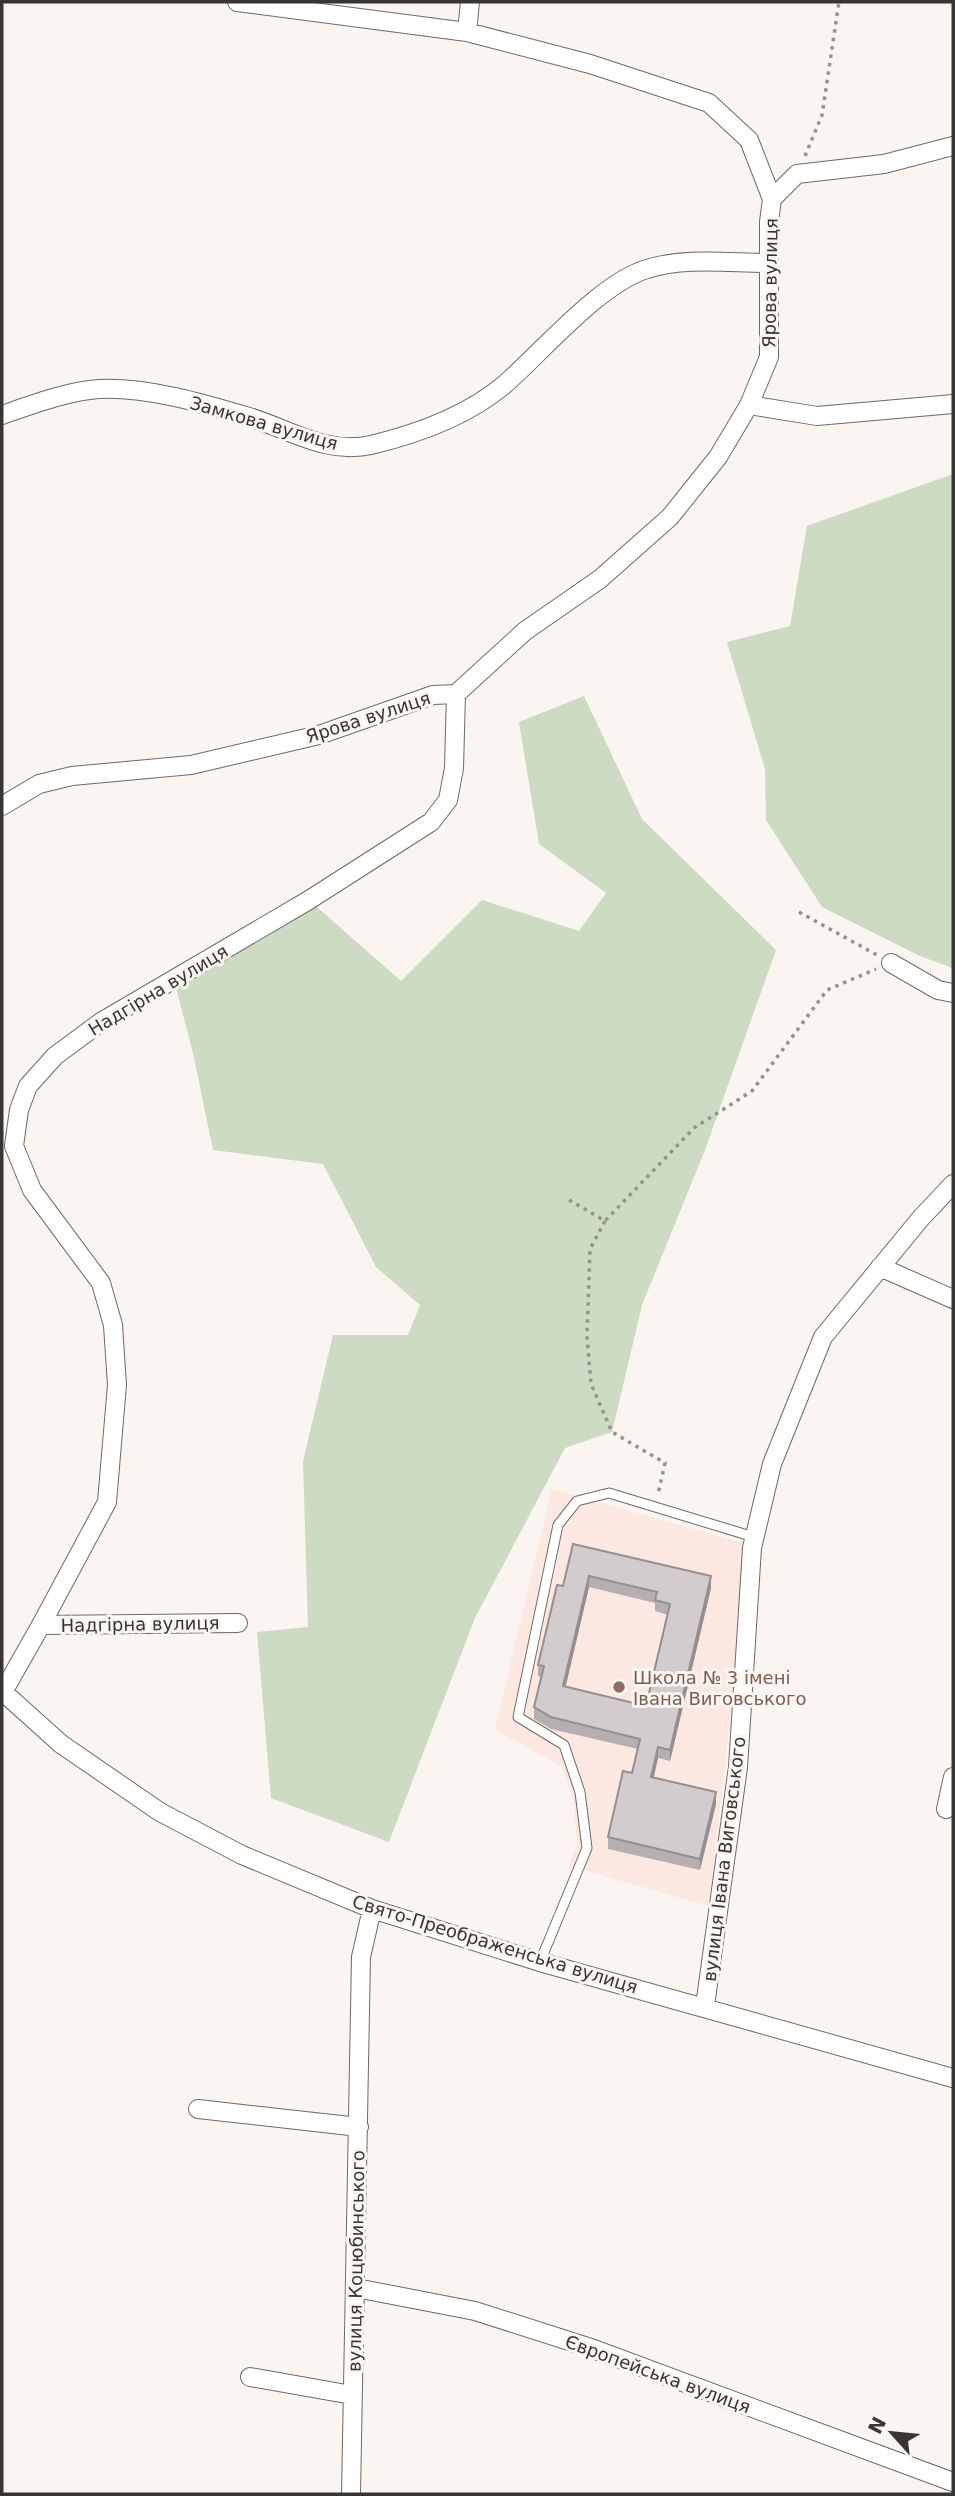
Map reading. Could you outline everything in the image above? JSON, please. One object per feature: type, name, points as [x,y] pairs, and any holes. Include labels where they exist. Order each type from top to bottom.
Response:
[{"type":"street","points":[[237,2],[467,32],[590,64],[709,103],[749,140],[772,199],[797,174],[884,164],[953,146]]},
{"type":"street","points":[[467,32],[470,2]]},
{"type":"street","name":"Ярова вулиця","points":[[2,806],[39,784],[72,776],[191,765],[319,735],[433,695],[456,694],[525,631],[600,579],[670,517],[718,457],[749,405],[769,357],[768,263],[772,199]]},
{"type":"street","name":"Замкова вулиця","points":[[2,415],[97,389],[141,391],[252,418],[287,434],[316,442],[344,447],[369,445],[467,412],[502,386],[603,294],[629,276],[672,264],[768,263]]},
{"type":"street","points":[[749,405],[817,416],[953,404]]},
{"type":"street","name":"Надгірна вулиця","points":[[3,1691],[107,1502],[117,1385],[113,1325],[101,1283],[32,1190],[14,1146],[19,1110],[28,1086],[55,1056],[100,1022],[352,874],[431,822],[448,800],[454,768],[456,694]]},
{"type":"street","points":[[891,963],[938,990],[953,993]]},
{"type":"street","name":"вулиця Івана Виговського","points":[[705,2006],[738,1767],[754,1537],[772,1464],[823,1337],[953,1184]]},
{"type":"street","points":[[880,1267],[953,1299]]},
{"type":"street","name":"Надгірна вулиця","points":[[41,1625],[238,1623]]},
{"type":"street","name":"Свято-Преображенська вулиця","points":[[3,1691],[61,1744],[160,1812],[242,1855],[372,1909],[540,1962],[705,2006],[953,2078]]},
{"type":"street","points":[[946,1809],[953,1777]]},
{"type":"street","name":"вулиця Коцюбинського","points":[[351,2494],[360,1957],[372,1909]]},
{"type":"street","name":"вулиця Коцюбинського","points":[[198,2109],[359,2127]]},
{"type":"street","name":"Європейська вулиця","points":[[356,2288],[475,2311],[588,2347],[953,2482]]},
{"type":"street","name":"вулиця Коцюбинського","points":[[250,2376],[352,2395]]},
{"type":"lane","points":[[540,1962],[586,1848],[580,1792],[564,1745],[518,1717],[558,1525],[577,1501],[609,1493],[754,1537]]},
{"type":"path","points":[[797,174],[822,115],[839,2]]},
{"type":"path","points":[[799,912],[891,963]]},
{"type":"path","points":[[655,1507],[665,1463],[612,1432],[591,1384],[587,1337],[590,1249],[604,1221],[694,1128],[752,1091],[827,990],[891,963]]},
{"type":"path","points":[[569,1200],[604,1221]]},
{"type":"shaded area","name":"Школа № 3 імені Івана Виговського","points":[[552,1489],[743,1543],[738,1646],[709,1906],[569,1866],[577,1845],[574,1801],[562,1767],[495,1729]]},
{"type":"green space","points":[[953,474],[952,968],[920,956],[822,907],[766,820],[765,769],[727,642],[790,626],[807,526]]},
{"type":"green space","points":[[584,696],[642,819],[776,950],[705,1150],[642,1305],[612,1432],[565,1448],[475,1618],[389,1842],[271,1798],[257,1632],[308,1627],[303,1461],[333,1335],[408,1335],[420,1305],[376,1267],[323,1164],[213,1150],[193,1053],[174,980],[309,900],[401,981],[482,900],[579,931],[606,893],[539,844],[519,722]]},
{"type":"building","points":[[573,1544],[711,1576],[670,1750],[658,1747],[651,1777],[716,1792],[700,1859],[608,1837],[623,1771],[632,1773],[640,1739],[551,1717],[534,1707],[544,1666],[538,1665],[557,1585],[563,1586]],"holes":[[[589,1576],[657,1592],[655,1600],[670,1604],[646,1706],[563,1686]]]},
{"type":"place","name":"Школа № 3 імені Івана Виговського","points":[[619,1687]]}]
